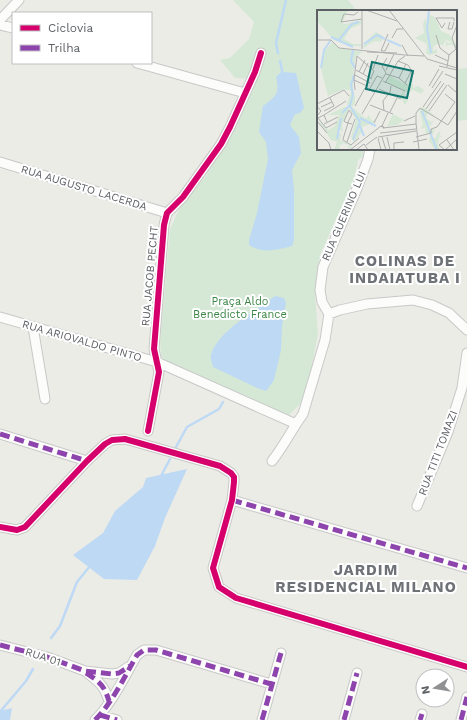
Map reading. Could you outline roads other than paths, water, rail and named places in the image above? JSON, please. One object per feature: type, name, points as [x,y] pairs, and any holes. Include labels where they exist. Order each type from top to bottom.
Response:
[{"type":"street","points":[[0,20],[19,0]]},
{"type":"street","points":[[0,25],[12,28]]},
{"type":"street","name":"RUA JACOB PECHT","points":[[148,431],[159,372],[154,349],[164,225],[167,213],[183,197],[221,144],[255,72],[261,53]]},
{"type":"street","points":[[141,64],[245,93]]},
{"type":"street","name":"RUA GUERINO LUI","points":[[329,314],[322,302],[320,290],[323,267],[356,191],[370,150]]},
{"type":"street","name":"RUA AUGUSTO LACERDA","points":[[0,162],[167,213]]},
{"type":"street","points":[[272,461],[303,414],[316,375],[325,340],[329,314],[367,304],[413,300],[432,306],[449,314],[467,330]]},
{"type":"street","name":"RUA ARIOVALDO PINTO","points":[[0,317],[157,362],[296,424]]},
{"type":"street","points":[[33,327],[45,399]]},
{"type":"street","name":"RUA TITI TOMAZI","points":[[417,506],[448,432],[462,388],[467,353]]},
{"type":"street","points":[[0,434],[87,461]]},
{"type":"street","points":[[0,527],[17,530],[25,527],[87,461],[112,440],[125,439],[226,469],[234,477],[234,482],[232,500],[213,568],[219,587],[236,598],[467,667]]},
{"type":"street","points":[[232,500],[467,568]]},
{"type":"street","name":"RUA 01","points":[[0,646],[47,657],[85,672],[102,684],[110,701]]},
{"type":"street","points":[[97,718],[110,701],[137,655],[144,650],[156,650],[271,684]]},
{"type":"street","points":[[262,720],[271,684],[282,653]]},
{"type":"street","name":"RUA 01","points":[[85,672],[112,674],[119,673],[131,665]]},
{"type":"street","points":[[344,720],[357,673]]},
{"type":"street","points":[[461,720],[467,697]]},
{"type":"street","points":[[97,718],[117,720]]},
{"type":"water","points":[[281,72],[296,73],[304,108],[300,113],[295,114],[290,125],[299,137],[301,153],[292,170],[294,189],[294,240],[292,246],[275,250],[259,250],[249,245],[249,240],[257,213],[268,159],[266,142],[259,132],[263,106],[276,94],[276,77]]},
{"type":"water","points":[[275,296],[284,298],[286,303],[282,326],[281,350],[274,380],[266,391],[213,367],[211,356],[214,347],[229,330]]},
{"type":"water","points":[[187,469],[165,518],[155,546],[137,580],[104,579],[73,555],[103,533],[115,511],[143,487],[146,478]]},
{"type":"water","points":[[12,708],[10,720],[0,720],[0,711]]},
{"type":"waterway","points":[[278,53],[276,43],[286,0]]},
{"type":"waterway","points":[[280,61],[283,75]]},
{"type":"waterway","points":[[176,447],[187,427],[219,409],[223,402]]},
{"type":"waterway","points":[[161,476],[170,459]]},
{"type":"waterway","points":[[51,638],[60,626],[77,582],[90,566]]},
{"type":"waterway","points":[[0,712],[26,681],[33,669]]},
{"type":"district","name":"COLINAS DE INDAIATUBA I","points":[[405,270]]},
{"type":"district","name":"JARDIM RESIDENCIAL MILANO","points":[[366,578]]},
{"type":"park label","name":"Praça Aldo Benedicto France","points":[[240,307]]}]
